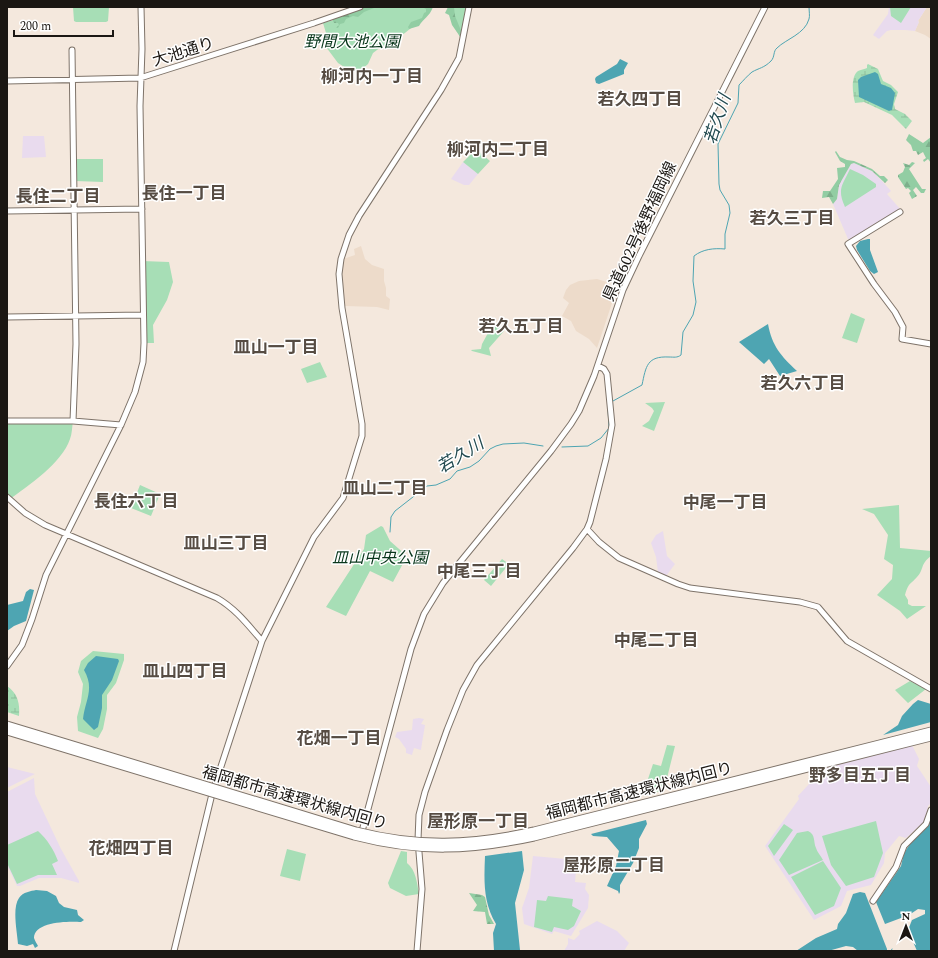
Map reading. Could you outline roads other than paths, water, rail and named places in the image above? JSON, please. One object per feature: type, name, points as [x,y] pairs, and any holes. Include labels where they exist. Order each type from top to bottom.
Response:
[{"type":"highway","name":"福岡都市高速環状線内回り","points":[[7,725],[356,831],[392,839],[430,843],[482,841],[511,836],[931,731]]},
{"type":"highway","points":[[859,749],[931,727]]},
{"type":"highway","points":[[7,731],[354,836],[391,844],[424,848],[459,848],[504,843],[931,737]]},
{"type":"highway","points":[[817,765],[852,759],[931,740]]},
{"type":"street","points":[[7,666],[22,645],[46,575],[136,392],[143,362],[140,78],[142,7]]},
{"type":"street","name":"大池通り","points":[[7,81],[140,78],[360,7]]},
{"type":"street","points":[[174,951],[209,804],[262,641],[314,537],[343,498],[362,436],[362,424],[342,308],[339,274],[344,247],[359,216],[441,90],[459,58],[469,7]]},
{"type":"street","name":"県道602号後野福岡線","points":[[360,838],[411,649],[424,614],[443,583],[551,451],[579,411],[598,366],[623,290],[765,7]]},
{"type":"street","points":[[72,50],[76,316],[73,421]]},
{"type":"street","points":[[7,211],[142,209]]},
{"type":"street","points":[[900,212],[848,244],[874,284],[895,312],[903,327],[902,338],[931,344]]},
{"type":"street","points":[[7,317],[143,315]]},
{"type":"street","points":[[417,951],[422,888],[418,840],[419,814],[425,792],[463,690],[477,665],[587,529],[594,507],[612,425],[608,374],[604,369],[598,366]]},
{"type":"street","points":[[7,422],[73,421],[121,425]]},
{"type":"street","points":[[7,497],[25,513],[45,525],[217,598],[240,615],[262,641]]},
{"type":"street","points":[[587,529],[599,542],[619,558],[678,584],[690,588],[800,602],[818,607],[847,642],[931,689]]},
{"type":"street","points":[[49,743],[51,736]]},
{"type":"street","points":[[141,772],[144,764]]},
{"type":"street","points":[[873,901],[896,867],[904,846],[926,824],[931,810]]},
{"type":"water","points":[[620,59],[628,63],[624,70],[624,74],[599,84],[596,83],[596,77],[617,64]]},
{"type":"water","points":[[875,72],[878,74],[881,84],[891,88],[895,93],[892,110],[889,111],[859,97],[858,80],[861,77]]},
{"type":"water","points":[[870,239],[870,250],[878,272],[874,274],[870,271],[856,246],[860,241]]},
{"type":"water","points":[[768,324],[772,339],[778,350],[797,371],[780,376],[769,359],[764,364],[739,342]]},
{"type":"water","points":[[30,589],[34,590],[26,621],[7,631],[7,605],[23,601],[26,592]]},
{"type":"water","points":[[96,656],[118,659],[119,661],[112,680],[102,695],[102,708],[98,727],[94,730],[83,719],[89,689],[89,683],[84,670],[88,663]]},
{"type":"water","points":[[918,700],[931,704],[931,722],[883,735],[898,725],[902,716]]},
{"type":"water","points":[[931,819],[931,951],[917,951],[908,930],[912,920],[925,914],[925,910],[918,909],[909,915],[885,924],[876,902],[901,866],[904,853],[910,844],[925,829]]},
{"type":"water","points":[[646,820],[647,824],[639,839],[639,848],[633,863],[620,885],[619,894],[618,891],[607,886],[616,866],[619,851],[607,837],[593,836],[591,834]]},
{"type":"water","points":[[522,851],[524,870],[515,903],[520,951],[494,951],[493,933],[496,924],[489,908],[485,891],[485,856]]},
{"type":"water","points":[[36,890],[47,891],[56,896],[59,903],[64,907],[77,910],[78,915],[84,920],[81,922],[53,923],[40,928],[36,932],[34,938],[38,946],[35,948],[33,944],[27,946],[18,944],[15,914],[19,898],[27,892]]},
{"type":"water","points":[[860,892],[865,893],[887,951],[858,951],[853,947],[846,946],[828,951],[796,951],[816,938],[837,929],[838,924],[846,913],[853,894]]},
{"type":"waterway","name":"若久川","points":[[613,401],[642,385],[646,368],[652,360],[662,357],[678,357],[681,355],[683,332],[693,315],[696,302],[693,281],[694,256],[709,250],[725,249],[725,234],[730,213],[729,205],[720,190],[718,144],[738,103],[739,85],[752,72],[764,67],[772,59],[777,48],[804,29],[809,19],[809,7]]},
{"type":"waterway","name":"若久川","points":[[562,447],[588,446],[601,438],[609,428],[608,408]]},
{"type":"waterway","name":"若久川","points":[[390,532],[391,517],[395,511],[427,486],[436,485],[450,479],[457,471],[470,467],[479,461],[490,449],[503,444],[524,443],[543,446]]},
{"type":"district","name":"柳河内一丁目","points":[[372,76]]},
{"type":"district","name":"若久四丁目","points":[[640,99]]},
{"type":"district","name":"柳河内二丁目","points":[[498,149]]},
{"type":"district","name":"長住一丁目","points":[[184,193]]},
{"type":"district","name":"長住二丁目","points":[[58,196]]},
{"type":"district","name":"若久三丁目","points":[[792,218]]},
{"type":"district","name":"若久五丁目","points":[[521,326]]},
{"type":"district","name":"皿山一丁目","points":[[276,347]]},
{"type":"district","name":"若久六丁目","points":[[803,383]]},
{"type":"district","name":"皿山二丁目","points":[[385,488]]},
{"type":"district","name":"長住六丁目","points":[[136,501]]},
{"type":"district","name":"中尾一丁目","points":[[725,502]]},
{"type":"district","name":"皿山三丁目","points":[[226,543]]},
{"type":"district","name":"中尾三丁目","points":[[479,571]]},
{"type":"district","name":"中尾二丁目","points":[[656,640]]},
{"type":"district","name":"皿山四丁目","points":[[185,671]]},
{"type":"district","name":"花畑一丁目","points":[[339,738]]},
{"type":"district","name":"野多目五丁目","points":[[860,775]]},
{"type":"district","name":"屋形原一丁目","points":[[478,821]]},
{"type":"district","name":"花畑四丁目","points":[[131,848]]},
{"type":"district","name":"屋形原二丁目","points":[[614,865]]},
{"type":"park label","name":"野間大池公園","points":[[352,41]]},
{"type":"park label","name":"皿山中央公園","points":[[380,557]]}]
